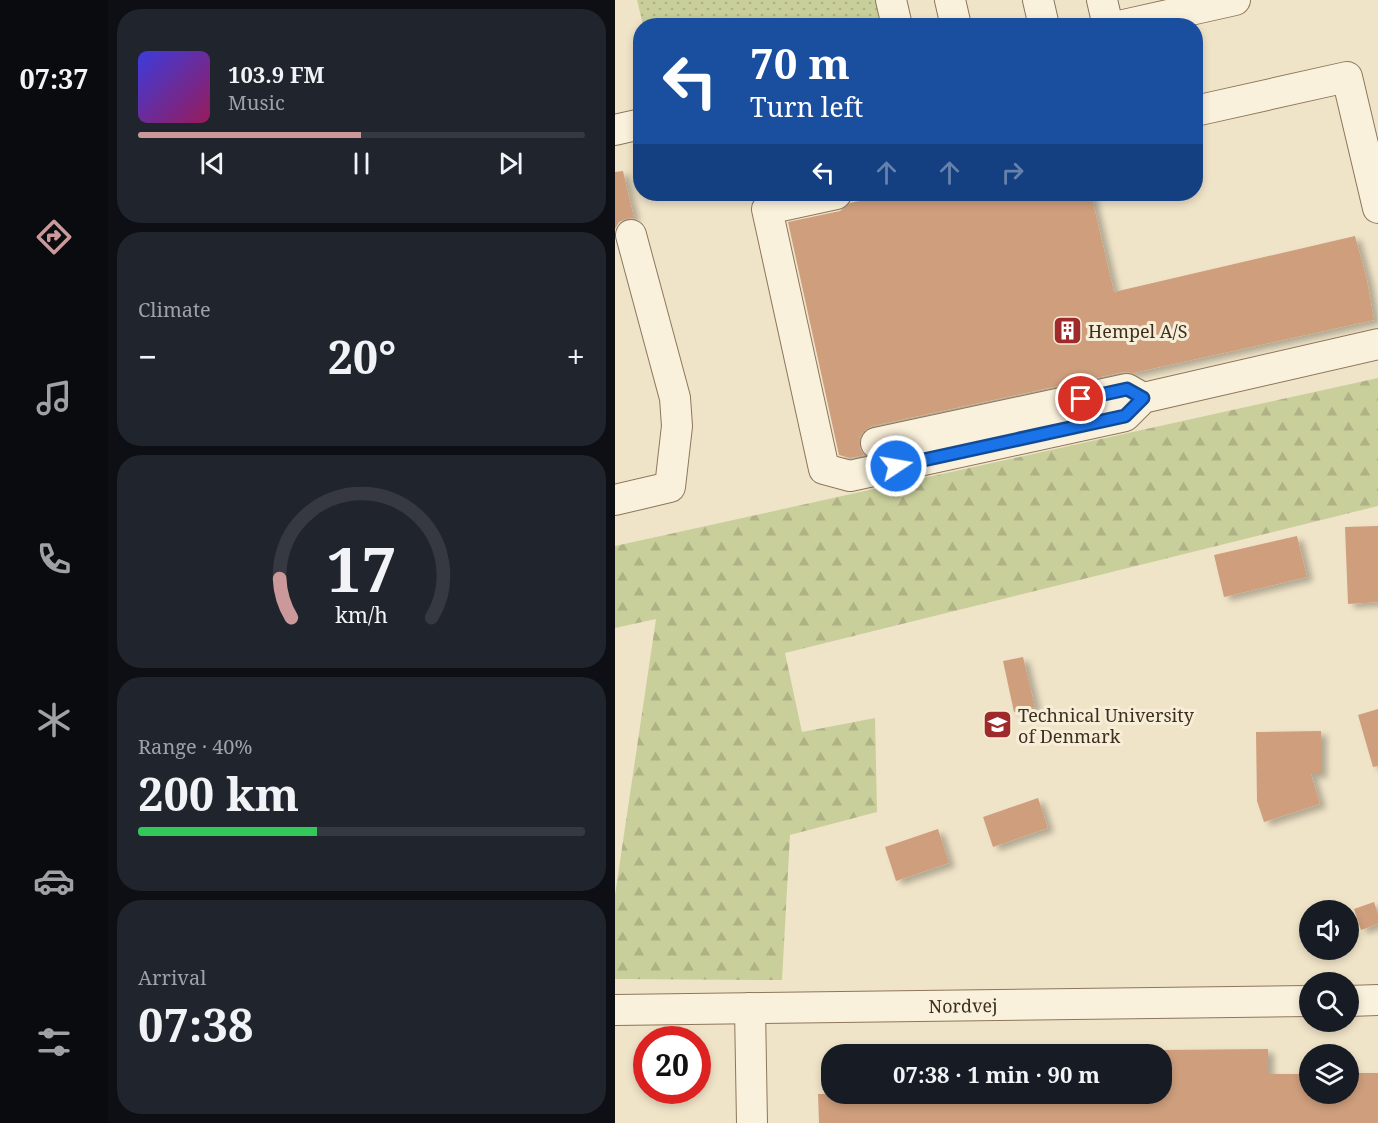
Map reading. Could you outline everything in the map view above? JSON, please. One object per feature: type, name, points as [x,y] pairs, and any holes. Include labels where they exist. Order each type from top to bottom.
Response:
[{"type":"street","points":[[891,0],[895,18]]},
{"type":"street","points":[[950,0],[954,18]]},
{"type":"street","points":[[1038,0],[1042,18]]},
{"type":"street","points":[[1102,0],[1106,18]]},
{"type":"street","points":[[1155,18],[1235,0]]},
{"type":"street","points":[[1203,109],[1347,77],[1378,208]]},
{"type":"street","points":[[615,130],[633,126]]},
{"type":"street","points":[[804,201],[767,209],[824,469],[850,476],[1125,416],[1143,398],[1378,344]]},
{"type":"street","points":[[615,500],[670,487],[677,426],[675,399],[631,235]]},
{"type":"street","points":[[876,443],[1127,389],[1143,398]]},
{"type":"street","points":[[1359,1001],[1378,1000]]},
{"type":"street","name":"Nordvej","points":[[615,1010],[1299,1001]]},
{"type":"street","points":[[750,1008],[752,1123]]},
{"type":"green space","points":[[637,0],[878,0],[882,18],[641,18]]},
{"type":"green space","points":[[1378,378],[1378,506],[785,653],[802,732],[875,718],[877,812],[790,835],[782,980],[615,979],[615,895],[656,619],[615,628],[615,546]]},
{"type":"building","points":[[623,171],[634,218],[619,222],[615,229],[615,172]]},
{"type":"building","name":"Hempel A/S","points":[[860,201],[1093,201],[1114,292],[1355,236],[1367,280],[1374,320],[1133,373],[1123,372],[872,426],[859,438],[859,447],[864,455],[850,458],[839,455],[788,222],[840,211],[850,203]]},
{"type":"building","points":[[1378,526],[1378,602],[1348,604],[1345,527]]},
{"type":"building","points":[[1297,536],[1307,577],[1224,597],[1214,555]]},
{"type":"building","points":[[1023,657],[1035,707],[1014,712],[1003,661]]},
{"type":"building","points":[[1378,709],[1378,766],[1373,767],[1358,715]]},
{"type":"building","points":[[1321,731],[1321,774],[1311,774],[1320,804],[1264,822],[1257,801],[1256,732]]},
{"type":"building","points":[[1038,798],[1048,828],[993,847],[983,817]]},
{"type":"building","points":[[938,829],[949,863],[896,881],[885,847]]},
{"type":"building","points":[[1374,902],[1378,924],[1361,930],[1359,907]]},
{"type":"building","points":[[1268,1049],[1268,1074],[1299,1074],[1299,1104],[1359,1104],[1359,1073],[1378,1073],[1378,1123],[819,1123],[818,1094],[821,1094],[821,1104],[1172,1104],[1172,1050]]},
{"type":"place","name":"Hempel A/S","points":[[1067,331]]},
{"type":"place","name":"Technical University of Denmark","points":[[997,725]]},
{"type":"route","points":[[896,466],[1125,416],[1143,398],[1127,389],[1081,399]]}]
